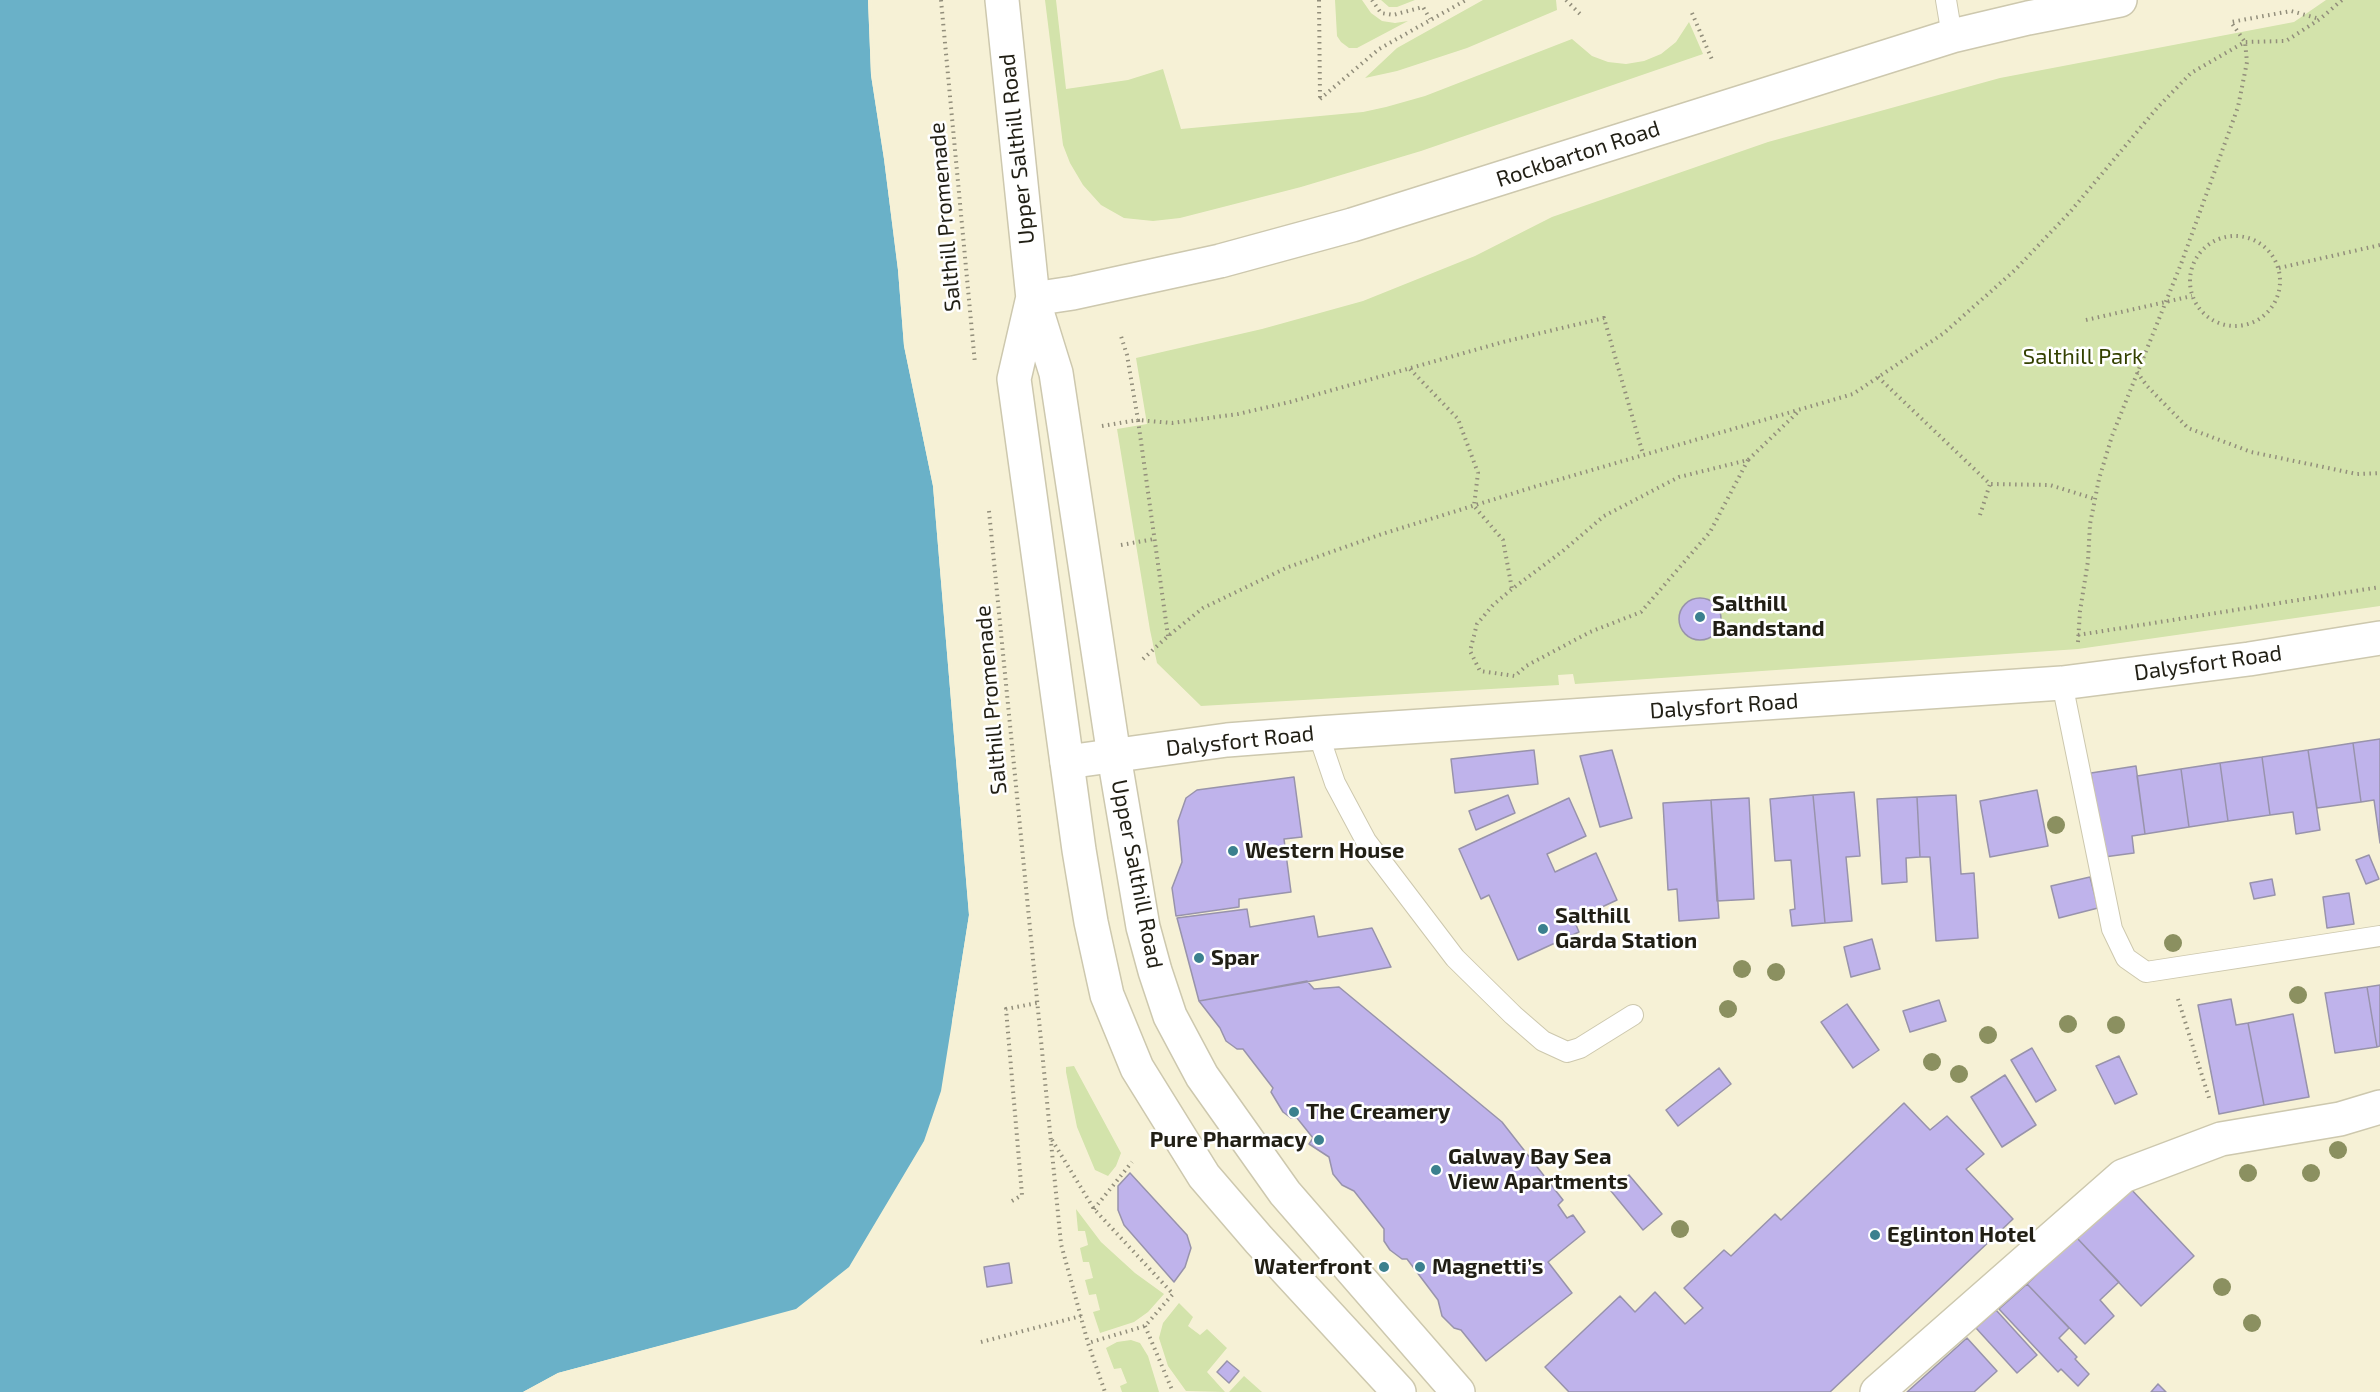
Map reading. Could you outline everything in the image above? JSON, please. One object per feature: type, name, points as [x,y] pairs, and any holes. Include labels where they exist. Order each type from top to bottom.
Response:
[{"type":"street","name":"Upper Salthill Road","points":[[1002,0],[1033,299],[1056,373],[1114,756],[1143,927],[1170,1016],[1197,1066],[1285,1194],[1458,1392]]},
{"type":"street","name":"Rockbarton Road","points":[[1033,299],[1220,261],[1352,225],[1952,36],[2023,9],[2120,0]]},
{"type":"street","name":"Upper Salthill Road","points":[[1033,299],[1014,380],[1089,912],[1107,995],[1137,1068],[1204,1176],[1259,1240],[1399,1392]]},
{"type":"street","name":"Dalysfort Road","points":[[1067,762],[1227,740],[2062,683],[2249,659],[2380,638]]},
{"type":"street","points":[[1877,1392],[2123,1176],[2221,1139],[2340,1119],[2380,1107]]},
{"type":"lane","points":[[1946,0],[1952,36]]},
{"type":"lane","points":[[2062,683],[2112,929],[2126,958],[2146,972],[2380,936]]},
{"type":"lane","points":[[1318,733],[1335,783],[1366,841],[1455,958],[1513,1015],[1543,1041],[1567,1052],[1580,1048],[1633,1015]]},
{"type":"path","name":"Salthill Promenade","points":[[941,0],[976,376]]},
{"type":"path","points":[[1319,0],[1320,99],[1379,49],[1466,0]]},
{"type":"path","points":[[1372,0],[1381,13],[1393,15],[1423,7],[1430,20]]},
{"type":"path","points":[[1566,0],[1583,17]]},
{"type":"path","points":[[1143,659],[1203,608],[1286,567],[1382,534],[1642,454],[1853,394],[1944,333],[2015,270],[2070,212],[2157,108],[2192,73],[2245,42],[2286,41],[2320,19],[2342,0]]},
{"type":"path","points":[[2078,649],[2090,524],[2112,436],[2181,264],[2238,107],[2247,62],[2245,42],[2231,22],[2291,11],[2320,19]]},
{"type":"path","points":[[1692,13],[1713,62]]},
{"type":"path","points":[[2247,237],[2262,244],[2271,253],[2279,268],[2281,284],[2271,311],[2245,326],[2235,327],[2210,319],[2199,309],[2192,296],[2191,272],[2199,253],[2221,238],[2247,237]]},
{"type":"path","points":[[2279,268],[2380,245]]},
{"type":"path","points":[[2086,320],[2165,304],[2192,296]]},
{"type":"path","points":[[1105,425],[1138,420],[1172,423],[1238,414],[1503,342],[1604,318],[1642,454]]},
{"type":"path","points":[[1120,333],[1127,355],[1138,420],[1168,636]]},
{"type":"path","points":[[1410,369],[1458,419],[1478,473],[1474,506],[1503,540],[1512,589]]},
{"type":"path","points":[[2137,372],[2147,386],[2188,428],[2251,452],[2357,474],[2380,473]]},
{"type":"path","points":[[1878,377],[1990,484],[2050,485],[2095,499]]},
{"type":"path","points":[[1748,460],[1679,477],[1605,516],[1512,589],[1492,605],[1477,624],[1470,651],[1480,671],[1515,676],[1526,666],[1590,632],[1641,612],[1710,532],[1748,460],[1801,409]]},
{"type":"path","points":[[1980,515],[1990,484]]},
{"type":"path","name":"Salthill Promenade","points":[[989,505],[1061,1244],[1088,1343],[1105,1392]]},
{"type":"path","points":[[1124,545],[1154,539]]},
{"type":"path","points":[[2078,635],[2380,587]]},
{"type":"path","points":[[2169,969],[2221,1139]]},
{"type":"path","points":[[1012,1202],[1022,1195],[1006,1009],[1036,1003]]},
{"type":"path","points":[[1050,1136],[1094,1209],[1173,1294],[1145,1326],[1088,1343]]},
{"type":"path","points":[[1094,1209],[1132,1162]]},
{"type":"path","points":[[981,1342],[1081,1316]]},
{"type":"path","points":[[1145,1326],[1173,1392]]},
{"type":"green space","points":[[1045,0],[1056,0],[1066,89],[1128,80],[1163,69],[1181,129],[1363,112],[1386,107],[1425,96],[1572,39],[1592,56],[1608,62],[1626,64],[1644,61],[1661,54],[1676,42],[1689,22],[1703,54],[1421,151],[1301,187],[1180,218],[1153,221],[1124,218],[1101,205],[1083,185],[1070,163],[1063,145]]},
{"type":"green space","points":[[1335,0],[1362,0],[1371,13],[1382,21],[1395,23],[1408,21],[1357,48],[1349,48],[1337,36]]},
{"type":"green space","points":[[1381,0],[1415,0],[1397,7],[1389,7]]},
{"type":"green space","points":[[1483,0],[1556,0],[1557,10],[1467,48],[1397,71],[1365,78],[1397,48]]},
{"type":"green space","name":"Salthill Park","points":[[2326,0],[2380,0],[2380,606],[2078,649],[1575,684],[1573,674],[1558,675],[1559,685],[1201,706],[1157,663],[1117,429],[1147,424],[1136,358],[1262,329],[1363,301],[1475,256],[1552,217],[1768,142],[2000,78],[2294,22]]},
{"type":"green space","points":[[1074,1066],[1121,1153],[1116,1166],[1108,1176],[1095,1170],[1077,1127],[1066,1072],[1066,1067]]},
{"type":"green space","points":[[1076,1209],[1101,1242],[1135,1273],[1164,1294],[1148,1312],[1134,1322],[1100,1333],[1093,1312],[1100,1310],[1096,1294],[1089,1295],[1085,1280],[1093,1278],[1089,1262],[1083,1262],[1080,1248],[1088,1245],[1085,1231],[1078,1231]]},
{"type":"green space","points":[[1179,1303],[1193,1317],[1188,1326],[1200,1335],[1207,1329],[1227,1348],[1207,1372],[1225,1392],[1186,1391],[1168,1366],[1159,1338],[1163,1323]]},
{"type":"green space","points":[[1131,1340],[1140,1343],[1148,1356],[1159,1392],[1122,1392],[1120,1386],[1127,1383],[1121,1368],[1114,1369],[1106,1348],[1117,1342]]},
{"type":"green space","points":[[1244,1376],[1262,1392],[1229,1392]]},
{"type":"water","points":[[0,0],[868,0],[871,75],[898,270],[904,346],[933,486],[969,915],[941,1091],[924,1141],[849,1267],[796,1309],[558,1373],[523,1392],[0,1392]]},
{"type":"pier","points":[[868,0],[871,0],[874,74],[901,270],[907,346],[936,485],[972,915],[953,1033],[952,1022],[969,915],[933,486],[904,346],[898,270],[871,75]]},
{"type":"pier","points":[[735,1326],[735,1329],[560,1376],[529,1392],[523,1392],[558,1373]]},
{"type":"building","name":"Salthill Bandstand","points":[[1700,598],[1715,604],[1721,619],[1715,634],[1700,640],[1685,634],[1679,619],[1685,604]]},
{"type":"building","points":[[2380,739],[2380,843],[2374,800],[2361,802],[2353,743]]},
{"type":"building","points":[[2353,743],[2361,802],[2317,808],[2308,750]]},
{"type":"building","points":[[1534,750],[1538,784],[1455,793],[1451,759]]},
{"type":"building","points":[[1612,750],[1632,818],[1600,827],[1580,756]]},
{"type":"building","points":[[2308,750],[2320,830],[2296,834],[2293,812],[2270,815],[2262,757]]},
{"type":"building","points":[[2262,757],[2270,815],[2228,821],[2220,763]]},
{"type":"building","points":[[2220,763],[2228,821],[2189,827],[2181,769]]},
{"type":"building","points":[[2136,766],[2145,834],[2132,836],[2134,853],[2104,857],[2091,773]]},
{"type":"building","points":[[2181,769],[2189,827],[2145,834],[2137,776]]},
{"type":"building","name":"Western House","points":[[1294,777],[1302,837],[1284,839],[1291,892],[1239,899],[1239,907],[1176,916],[1172,888],[1182,862],[1178,821],[1186,798],[1197,790]]},
{"type":"building","points":[[2037,790],[2048,846],[1990,857],[1980,801]]},
{"type":"building","points":[[1854,792],[1860,856],[1846,857],[1852,921],[1825,923],[1813,795]]},
{"type":"building","points":[[1508,795],[1515,813],[1476,830],[1469,811]]},
{"type":"building","points":[[1813,795],[1825,923],[1792,926],[1790,910],[1795,909],[1791,860],[1775,861],[1770,799]]},
{"type":"building","points":[[1956,795],[1961,874],[1974,873],[1978,938],[1936,941],[1930,857],[1920,857],[1917,797]]},
{"type":"building","points":[[1917,797],[1920,857],[1906,858],[1907,882],[1882,884],[1877,799]]},
{"type":"building","points":[[1569,798],[1586,836],[1547,854],[1555,872],[1596,853],[1617,900],[1574,920],[1579,932],[1518,960],[1489,895],[1481,899],[1459,849]]},
{"type":"building","points":[[1749,798],[1754,899],[1717,901],[1711,800]]},
{"type":"building","points":[[1711,800],[1719,918],[1679,921],[1677,889],[1668,890],[1663,803]]},
{"type":"building","points":[[2369,855],[2379,879],[2366,884],[2356,860]]},
{"type":"building","points":[[2090,877],[2098,908],[2059,918],[2051,886]]},
{"type":"building","points":[[2272,879],[2275,895],[2254,899],[2250,883]]},
{"type":"building","points":[[2349,893],[2354,924],[2327,928],[2323,897]]},
{"type":"building","points":[[1247,909],[1250,927],[1314,916],[1318,937],[1372,928],[1391,967],[1199,1001],[1177,918]]},
{"type":"building","points":[[1872,939],[1880,969],[1851,977],[1844,947]]},
{"type":"building","name":"Galway Bay Sea View Apartments","points":[[1307,981],[1314,989],[1339,987],[1502,1122],[1563,1200],[1558,1205],[1567,1218],[1573,1215],[1585,1232],[1548,1262],[1572,1293],[1486,1361],[1461,1330],[1454,1328],[1442,1316],[1438,1300],[1407,1259],[1402,1259],[1390,1250],[1384,1241],[1384,1229],[1354,1191],[1342,1185],[1333,1174],[1329,1157],[1309,1144],[1313,1138],[1297,1118],[1291,1118],[1283,1112],[1271,1092],[1273,1088],[1243,1049],[1237,1049],[1226,1041],[1220,1028],[1199,1001]]},
{"type":"building","points":[[2380,985],[2380,1046],[2377,1047],[2367,987]]},
{"type":"building","points":[[2367,987],[2377,1047],[2335,1053],[2325,993]]},
{"type":"building","points":[[2231,999],[2236,1025],[2248,1023],[2264,1105],[2219,1114],[2198,1005]]},
{"type":"building","points":[[1939,1000],[1946,1021],[1910,1032],[1903,1011]]},
{"type":"building","points":[[1847,1004],[1879,1050],[1853,1068],[1821,1022]]},
{"type":"building","points":[[2293,1014],[2309,1097],[2264,1105],[2248,1023]]},
{"type":"building","points":[[2032,1048],[2056,1090],[2036,1102],[2011,1060]]},
{"type":"building","points":[[2119,1056],[2137,1094],[2115,1104],[2096,1066]]},
{"type":"building","points":[[1719,1068],[1731,1084],[1678,1126],[1666,1110]]},
{"type":"building","points":[[2005,1075],[2036,1125],[2002,1147],[1971,1097]]},
{"type":"building","name":"Eglinton Hotel","points":[[1904,1103],[1930,1130],[1947,1116],[1984,1154],[1966,1169],[2013,1219],[1830,1392],[1569,1392],[1545,1367],[1620,1296],[1635,1312],[1655,1292],[1685,1324],[1703,1308],[1684,1288],[1724,1250],[1731,1256],[1775,1214],[1781,1220]]},
{"type":"building","points":[[1130,1173],[1187,1235],[1191,1248],[1185,1267],[1174,1282],[1124,1225],[1118,1210],[1118,1186]]},
{"type":"building","points":[[1629,1175],[1662,1214],[1643,1230],[1611,1191]]},
{"type":"building","points":[[2129,1187],[2194,1256],[2141,1306],[2076,1237]]},
{"type":"building","points":[[2076,1237],[2119,1282],[2100,1300],[2114,1316],[2085,1344],[2027,1284]]},
{"type":"building","points":[[1009,1263],[1012,1283],[987,1287],[984,1267]]},
{"type":"building","points":[[2027,1284],[2069,1328],[2059,1338],[2089,1374],[2078,1386],[2061,1369],[2058,1372],[1999,1309]]},
{"type":"building","points":[[1996,1310],[2037,1355],[2017,1373],[1976,1328]]},
{"type":"building","points":[[1967,1338],[1997,1371],[1974,1392],[1907,1392]]},
{"type":"building","points":[[1227,1361],[1239,1371],[1229,1383],[1217,1372]]},
{"type":"building","points":[[2158,1384],[2166,1392],[2151,1392]]},
{"type":"place","name":"Salthill Bandstand","points":[[1700,617]]},
{"type":"place","name":"Western House","points":[[1233,851]]},
{"type":"place","name":"Salthill Garda Station","points":[[1543,929]]},
{"type":"place","name":"Spar","points":[[1199,958]]},
{"type":"place","name":"The Creamery","points":[[1294,1112]]},
{"type":"place","name":"Pure Pharmacy","points":[[1319,1140]]},
{"type":"place","name":"Galway Bay Sea View Apartments","points":[[1436,1170]]},
{"type":"place","name":"Eglinton Hotel","points":[[1875,1235]]},
{"type":"place","name":"Waterfront","points":[[1384,1267]]},
{"type":"place","name":"Magnetti’s","points":[[1420,1267]]}]
